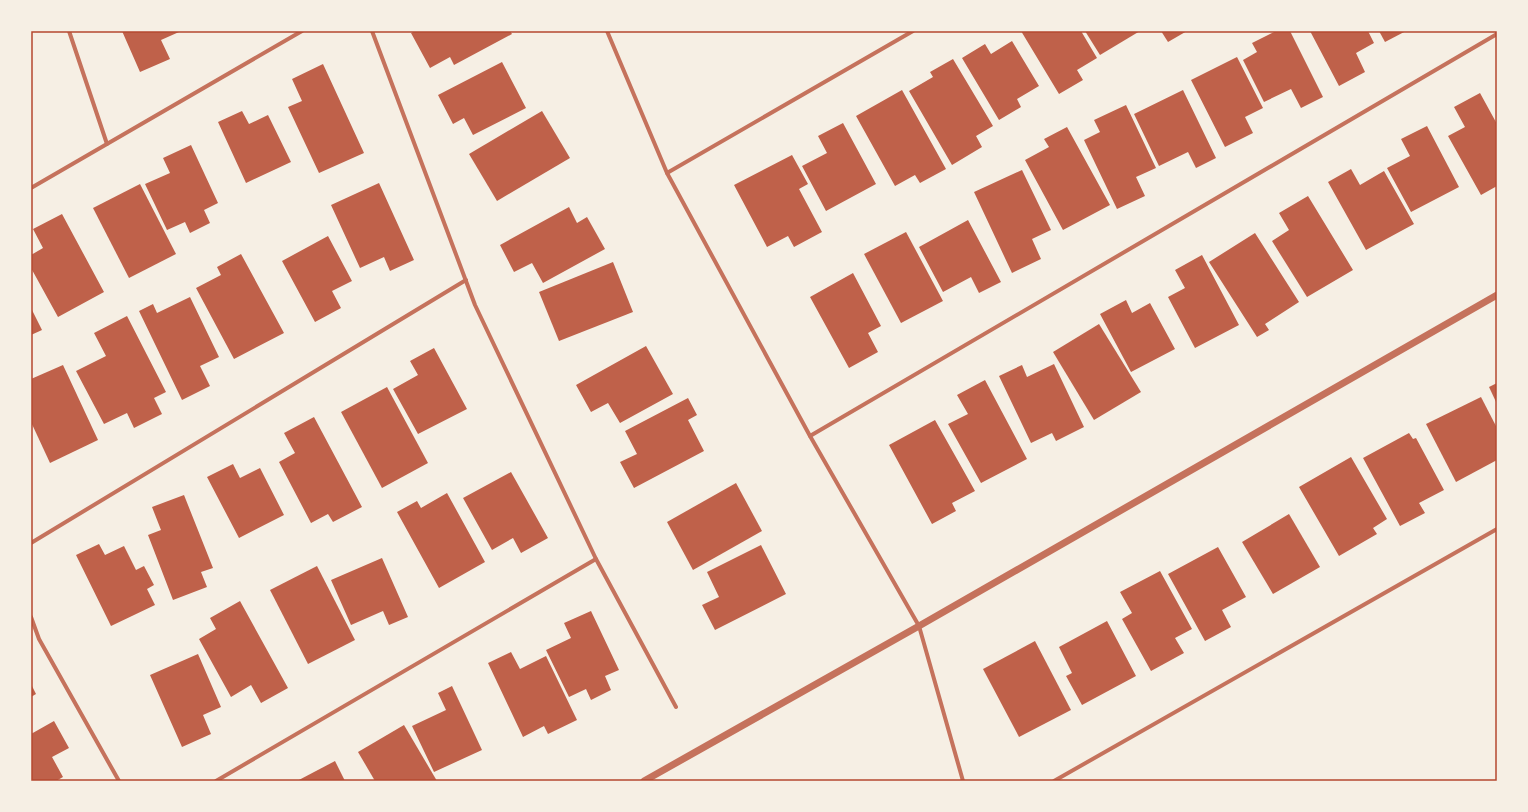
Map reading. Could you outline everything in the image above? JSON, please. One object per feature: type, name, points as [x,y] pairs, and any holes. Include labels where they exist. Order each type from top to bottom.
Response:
[{"type":"street","points":[[69,31],[108,144]]},
{"type":"street","points":[[31,188],[302,31]]},
{"type":"street","points":[[372,31],[478,312],[596,559],[676,707]]},
{"type":"street","points":[[608,31],[667,173],[810,436],[919,626],[964,781]]},
{"type":"street","points":[[667,173],[913,31]]},
{"type":"street","points":[[810,436],[1497,34]]},
{"type":"street","points":[[31,543],[466,280]]},
{"type":"street","points":[[644,781],[1497,296]]},
{"type":"street","points":[[1054,781],[1497,530]]},
{"type":"street","points":[[216,781],[596,559]]},
{"type":"street","points":[[31,617],[39,639],[119,781]]},
{"type":"building","points":[[122,31],[179,32],[161,40],[170,59],[140,72]]},
{"type":"building","points":[[415,31],[510,31],[512,34],[454,65],[450,57],[430,68],[411,33]]},
{"type":"building","points":[[1021,31],[1081,31],[1097,58],[1077,70],[1083,80],[1059,94]]},
{"type":"building","points":[[1085,31],[1140,31],[1100,55]]},
{"type":"building","points":[[1161,31],[1187,31],[1168,42]]},
{"type":"building","points":[[1276,31],[1290,31],[1323,97],[1301,108],[1291,89],[1264,102],[1243,60],[1257,52],[1252,43]]},
{"type":"building","points":[[1310,31],[1368,31],[1374,43],[1356,53],[1365,72],[1339,86]]},
{"type":"building","points":[[1379,31],[1406,31],[1385,42]]},
{"type":"building","points":[[1012,41],[1039,86],[1017,99],[1021,107],[999,120],[962,58],[985,44],[991,54]]},
{"type":"building","points":[[1237,57],[1263,108],[1245,117],[1253,133],[1225,147],[1191,80]]},
{"type":"building","points":[[953,59],[993,126],[976,136],[982,147],[952,165],[909,91],[933,77],[930,72]]},
{"type":"building","points":[[502,62],[526,108],[473,135],[464,118],[453,124],[438,95]]},
{"type":"building","points":[[323,64],[364,153],[319,173],[288,107],[302,101],[292,79]]},
{"type":"building","points":[[902,90],[946,169],[920,183],[915,175],[895,186],[856,116]]},
{"type":"building","points":[[1183,90],[1216,158],[1196,168],[1188,152],[1159,166],[1134,114]]},
{"type":"building","points":[[1480,93],[1497,124],[1497,186],[1481,195],[1448,136],[1465,127],[1454,107]]},
{"type":"building","points":[[1126,105],[1156,168],[1136,177],[1145,196],[1117,209],[1084,140],[1100,132],[1094,120]]},
{"type":"building","points":[[242,111],[249,124],[268,115],[291,162],[246,183],[218,122]]},
{"type":"building","points":[[542,111],[570,158],[497,201],[469,154]]},
{"type":"building","points":[[843,123],[876,184],[826,211],[802,166],[827,153],[818,136]]},
{"type":"building","points":[[1427,126],[1459,187],[1411,212],[1387,168],[1410,156],[1401,139]]},
{"type":"building","points":[[1067,127],[1110,205],[1063,230],[1025,160],[1049,147],[1044,139]]},
{"type":"building","points":[[191,145],[218,203],[204,210],[210,223],[190,233],[185,222],[167,230],[145,184],[170,173],[163,158]]},
{"type":"building","points":[[792,155],[808,184],[799,189],[822,232],[794,247],[788,236],[767,247],[734,185]]},
{"type":"building","points":[[1351,169],[1360,185],[1384,171],[1414,224],[1366,250],[1328,182]]},
{"type":"building","points":[[1022,170],[1051,230],[1032,239],[1041,259],[1012,273],[974,192]]},
{"type":"building","points":[[379,183],[414,260],[390,271],[384,257],[360,268],[331,205]]},
{"type":"building","points":[[140,184],[176,254],[129,278],[93,208]]},
{"type":"building","points":[[1308,196],[1353,270],[1307,297],[1272,241],[1289,230],[1279,213]]},
{"type":"building","points":[[569,207],[577,223],[587,217],[605,249],[543,283],[532,263],[514,272],[500,245]]},
{"type":"building","points":[[62,214],[104,292],[58,317],[31,268],[31,255],[43,248],[33,229]]},
{"type":"building","points":[[968,220],[1001,282],[979,293],[971,277],[943,292],[919,247]]},
{"type":"building","points":[[906,232],[943,301],[901,323],[864,254]]},
{"type":"building","points":[[1255,233],[1299,302],[1265,324],[1269,330],[1257,337],[1209,262]]},
{"type":"building","points":[[328,236],[352,281],[332,291],[341,308],[315,322],[282,261]]},
{"type":"building","points":[[241,254],[284,333],[234,359],[196,288],[221,275],[217,267]]},
{"type":"building","points":[[1202,255],[1239,325],[1195,348],[1168,297],[1185,288],[1175,270]]},
{"type":"building","points":[[613,262],[633,312],[559,341],[539,292]]},
{"type":"building","points":[[853,273],[881,326],[868,333],[878,352],[849,368],[810,297]]},
{"type":"building","points":[[190,297],[219,357],[200,366],[210,386],[182,400],[139,311],[153,304],[157,313]]},
{"type":"building","points":[[1126,300],[1132,313],[1150,303],[1175,349],[1131,372],[1100,314]]},
{"type":"building","points":[[31,308],[42,330],[31,335]]},
{"type":"building","points":[[127,316],[166,392],[154,398],[162,414],[134,428],[127,413],[104,424],[76,371],[106,356],[94,333]]},
{"type":"building","points":[[1099,324],[1141,392],[1094,420],[1053,352]]},
{"type":"building","points":[[646,346],[673,394],[620,423],[608,403],[591,412],[576,385]]},
{"type":"building","points":[[434,348],[467,409],[418,434],[393,389],[418,375],[410,361]]},
{"type":"building","points":[[1054,364],[1084,427],[1056,441],[1052,433],[1031,443],[999,376],[1022,365],[1027,377]]},
{"type":"building","points":[[63,365],[98,440],[50,463],[31,422],[31,379]]},
{"type":"building","points":[[985,380],[1027,459],[981,483],[948,424],[968,414],[957,395]]},
{"type":"building","points":[[1497,383],[1497,404],[1489,387]]},
{"type":"building","points":[[387,387],[428,463],[382,488],[341,412]]},
{"type":"building","points":[[1481,397],[1497,428],[1497,460],[1456,482],[1426,424]]},
{"type":"building","points":[[688,398],[697,415],[688,420],[704,451],[634,488],[620,462],[637,454],[625,431]]},
{"type":"building","points":[[314,417],[362,507],[333,522],[328,514],[311,523],[279,462],[295,453],[284,433]]},
{"type":"building","points":[[935,420],[975,491],[952,503],[956,511],[932,524],[889,445]]},
{"type":"building","points":[[1409,433],[1413,439],[1416,438],[1444,490],[1419,503],[1425,513],[1400,526],[1363,458]]},
{"type":"building","points":[[1351,457],[1387,519],[1373,528],[1377,534],[1339,556],[1299,487]]},
{"type":"building","points":[[233,464],[240,478],[260,468],[284,515],[239,538],[207,477]]},
{"type":"building","points":[[511,472],[548,538],[521,553],[513,538],[492,550],[463,498]]},
{"type":"building","points":[[736,483],[762,531],[693,570],[667,522]]},
{"type":"building","points":[[447,493],[485,562],[439,588],[397,512],[417,501],[421,508]]},
{"type":"building","points":[[184,495],[213,568],[201,572],[207,587],[173,600],[148,535],[161,530],[152,507]]},
{"type":"building","points":[[1289,514],[1320,567],[1273,594],[1242,542]]},
{"type":"building","points":[[99,544],[105,555],[124,546],[136,570],[144,566],[154,585],[147,589],[155,605],[111,626],[76,555]]},
{"type":"building","points":[[761,545],[786,594],[715,630],[702,605],[719,597],[707,572]]},
{"type":"building","points":[[1218,547],[1246,597],[1222,610],[1231,627],[1205,641],[1168,574]]},
{"type":"building","points":[[382,558],[408,617],[389,625],[383,611],[351,625],[331,580]]},
{"type":"building","points":[[317,566],[355,640],[308,664],[270,590]]},
{"type":"building","points":[[1160,571],[1192,629],[1175,638],[1184,653],[1151,671],[1122,619],[1132,613],[1120,592]]},
{"type":"building","points":[[240,601],[288,688],[261,703],[251,685],[231,697],[199,639],[216,629],[210,618]]},
{"type":"building","points":[[591,611],[619,670],[605,676],[611,690],[591,700],[586,689],[569,697],[546,650],[571,638],[564,623]]},
{"type":"building","points":[[1107,621],[1136,676],[1082,705],[1066,676],[1072,673],[1059,647]]},
{"type":"building","points":[[1035,641],[1071,710],[1019,737],[983,669]]},
{"type":"building","points":[[511,652],[520,669],[546,656],[577,720],[548,734],[544,726],[523,737],[488,663]]},
{"type":"building","points":[[198,654],[221,707],[203,715],[211,734],[182,747],[150,675]]},
{"type":"building","points":[[31,684],[36,694],[31,697]]},
{"type":"building","points":[[452,686],[482,750],[434,772],[412,726],[446,710],[438,693]]},
{"type":"building","points":[[54,721],[69,748],[52,757],[63,777],[56,781],[31,781],[31,734]]},
{"type":"building","points":[[404,725],[437,781],[375,781],[358,752]]},
{"type":"building","points":[[335,761],[345,781],[297,781]]}]
